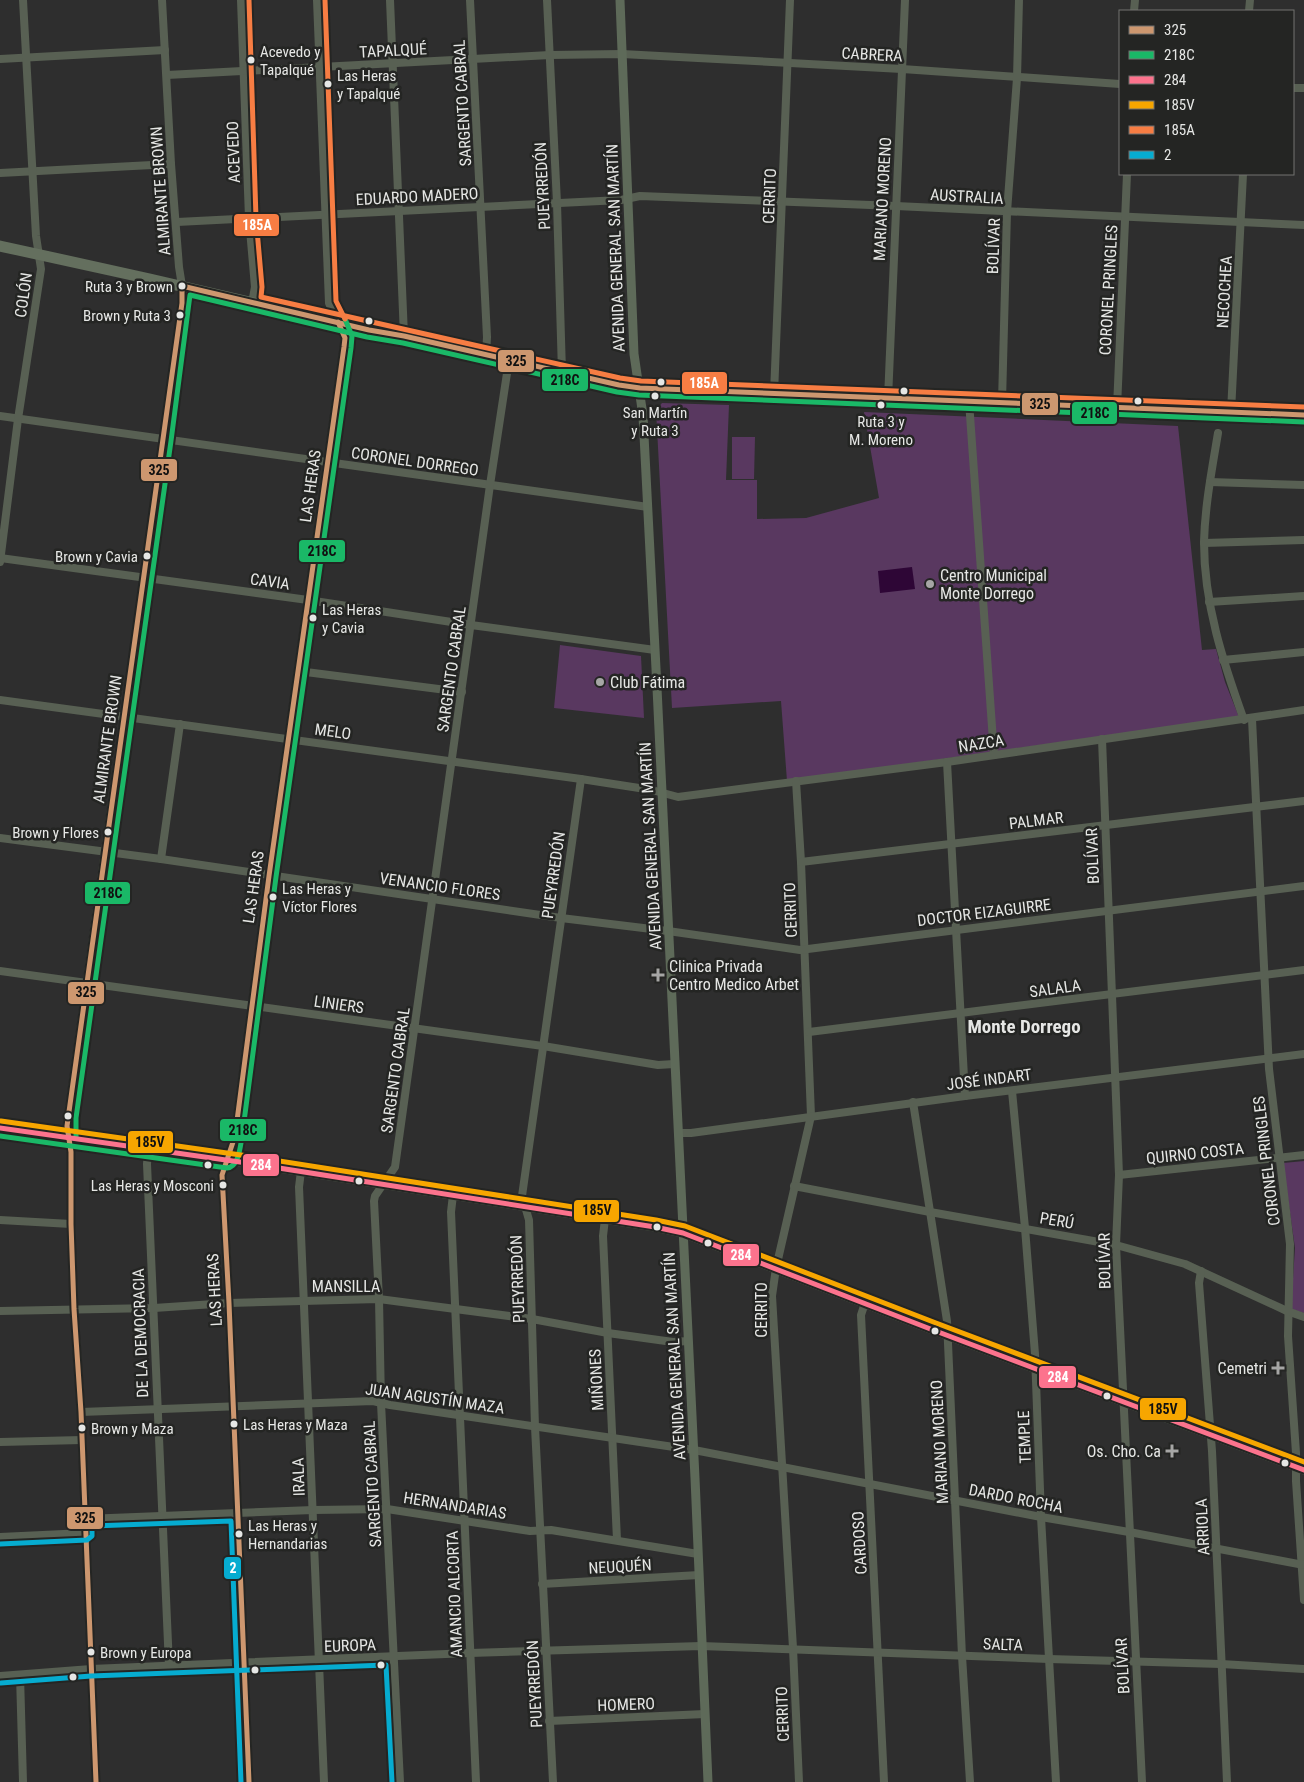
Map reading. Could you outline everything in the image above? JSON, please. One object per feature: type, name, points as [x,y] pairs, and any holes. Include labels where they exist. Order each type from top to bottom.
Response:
[{"type":"highway","points":[[0,246],[369,330],[640,388],[1304,415]]},
{"type":"main road","name":"AVENIDA GENERAL SAN MARTÍN","points":[[620,0],[634,354],[643,416],[648,507],[694,1450],[708,1782]]},
{"type":"main road","points":[[0,1128],[300,1171],[683,1233],[1300,1469]]},
{"type":"street","name":"COLÓN","points":[[0,562],[18,419],[41,269],[36,236],[23,0]]},
{"type":"street","name":"ALMIRANTE BROWN","points":[[96,1782],[81,1412],[74,1309],[71,1152],[68,1138],[68,1116],[182,303],[171,164],[162,0]]},
{"type":"street","name":"ACEVEDO","points":[[241,0],[249,218],[254,286],[252,303]]},
{"type":"street","name":"LAS HERAS","points":[[248,1782],[238,1513],[222,1175],[235,1136],[251,1006],[344,346],[344,338],[329,303],[317,0]]},
{"type":"street","points":[[390,0],[404,336]]},
{"type":"street","name":"SARGENTO CABRAL","points":[[470,0],[487,337],[486,355]]},
{"type":"street","name":"PUEYRREDÓN","points":[[547,0],[558,203],[562,372]]},
{"type":"street","name":"CERRITO","points":[[774,394],[790,0]]},
{"type":"street","name":"MARIANO MORENO","points":[[888,399],[905,0]]},
{"type":"street","name":"BOLÍVAR","points":[[1002,402],[1007,212],[1017,78],[1019,0]]},
{"type":"street","points":[[0,59],[165,50]]},
{"type":"street","name":"TAPALQUÉ","points":[[167,75],[550,55],[622,54]]},
{"type":"street","name":"CABRERA","points":[[622,54],[788,62],[1119,84]]},
{"type":"street","points":[[0,173],[171,164]]},
{"type":"street","name":"CORONEL PRINGLES","points":[[1117,408],[1127,175]]},
{"type":"street","name":"NECOCHEA","points":[[1231,412],[1243,175]]},
{"type":"street","name":"AUSTRALIA","points":[[629,198],[640,196],[782,201],[1304,224]]},
{"type":"street","name":"EDUARDO MADERO","points":[[176,222],[629,198]]},
{"type":"street","name":"SARGENTO CABRAL","points":[[400,1782],[381,1402],[379,1298],[374,1200],[395,1167],[509,360]]},
{"type":"street","points":[[969,402],[994,755]]},
{"type":"street","name":"CORONEL DORREGO","points":[[0,416],[648,507]]},
{"type":"street","name":"CORONEL PRINGLES","points":[[1218,432],[1210,482],[1204,543],[1206,574],[1213,623],[1223,660],[1248,719],[1257,807],[1268,1058],[1290,1244],[1287,1311],[1300,1469],[1296,1481],[1304,1600]]},
{"type":"street","points":[[1210,482],[1304,485]]},
{"type":"street","points":[[1204,543],[1304,540]]},
{"type":"street","name":"CAVIA","points":[[0,558],[655,650]]},
{"type":"street","points":[[1209,602],[1304,596]]},
{"type":"street","points":[[1223,660],[1304,652]]},
{"type":"street","points":[[298,671],[462,692]]},
{"type":"street","name":"MELO","points":[[0,700],[581,779],[662,793]]},
{"type":"street","name":"NAZCA","points":[[662,793],[678,797],[947,762],[1304,710]]},
{"type":"street","points":[[161,859],[180,724]]},
{"type":"street","name":"BOLÍVAR","points":[[1102,739],[1119,1175],[1116,1245],[1142,1782]]},
{"type":"street","points":[[947,762],[965,1096]]},
{"type":"street","name":"PUEYRREDÓN","points":[[553,1782],[535,1427],[529,1220],[522,1196],[581,779]]},
{"type":"street","name":"CERRITO","points":[[796,781],[802,862],[811,1116],[776,1268],[772,1296],[799,1782]]},
{"type":"street","name":"PALMAR","points":[[802,862],[1304,800]]},
{"type":"street","name":"VENANCIO FLORES","points":[[0,838],[105,851],[561,918],[668,931]]},
{"type":"street","name":"DOCTOR EIZAGUIRRE","points":[[668,931],[805,950],[1304,886]]},
{"type":"street","name":"SALALA","points":[[809,1032],[1304,970]]},
{"type":"street","name":"LINIERS","points":[[0,971],[544,1046],[658,1065],[674,1064]]},
{"type":"street","name":"JOSÉ INDART","points":[[678,1134],[1115,1076],[1304,1054]]},
{"type":"street","name":"TEMPLE","points":[[1012,1091],[1036,1368],[1041,1517],[1056,1782]]},
{"type":"street","name":"MARIANO MORENO","points":[[913,1102],[947,1321],[962,1656],[970,1782]]},
{"type":"street","name":"DE LA DEMOCRACIA","points":[[148,1150],[146,1164],[169,1666]]},
{"type":"street","name":"QUIRNO COSTA","points":[[1119,1175],[1304,1155]]},
{"type":"street","name":"IRALA","points":[[300,1171],[303,1300],[324,1782]]},
{"type":"street","name":"PERÚ","points":[[794,1186],[1116,1245],[1185,1264],[1304,1317]]},
{"type":"street","name":"AMANCIO ALCORTA","points":[[453,1195],[459,1415],[476,1782]]},
{"type":"street","name":"MIÑONES","points":[[605,1219],[603,1236],[617,1540]]},
{"type":"street","points":[[0,1220],[71,1224]]},
{"type":"street","name":"ARRIOLA","points":[[1201,1271],[1199,1284],[1212,1451],[1228,1782]]},
{"type":"street","name":"MANSILLA","points":[[0,1311],[154,1308],[229,1303],[379,1298],[532,1319],[672,1342],[688,1341]]},
{"type":"street","name":"CARDOSO","points":[[865,1303],[861,1315],[884,1782]]},
{"type":"street","name":"JUAN AGUSTÍN MAZA","points":[[81,1412],[373,1401],[694,1450]]},
{"type":"street","points":[[0,1442],[82,1440]]},
{"type":"street","name":"DARDO ROCHA","points":[[694,1450],[1303,1565]]},
{"type":"street","name":"HERNANDARIAS","points":[[85,1519],[313,1510],[387,1510],[530,1531],[551,1530],[698,1554]]},
{"type":"street","points":[[0,1537],[86,1533]]},
{"type":"street","name":"NEUQUÉN","points":[[542,1584],[699,1575]]},
{"type":"street","name":"SALTA","points":[[701,1646],[1221,1664],[1304,1669]]},
{"type":"street","name":"EUROPA","points":[[0,1676],[91,1669],[244,1662],[701,1646]]},
{"type":"street","points":[[20,1675],[24,1782]]},
{"type":"street","name":"HOMERO","points":[[549,1721],[705,1714]]},
{"type":"shaded area","name":"Centro Municipal Monte Dorrego","points":[[662,403],[729,405],[726,480],[757,480],[757,519],[806,518],[879,498],[864,412],[1178,426],[1202,650],[1216,649],[1225,682],[1239,717],[787,781],[781,701],[672,708],[656,410]]},
{"type":"shaded area","points":[[732,437],[755,437],[754,479],[732,479]]},
{"type":"shaded area","points":[[912,567],[915,589],[880,593],[878,571]]},
{"type":"shaded area","name":"Club Fátima","points":[[560,645],[641,656],[644,718],[554,708]]},
{"type":"shaded area","points":[[1304,1161],[1304,1313],[1291,1309],[1295,1248],[1283,1163]]},
{"type":"transit line","name":"185A","points":[[249,0],[256,218],[262,287],[261,297],[620,378],[641,381],[1304,407]]},
{"type":"transit line","name":"185A","points":[[325,0],[336,301],[345,319]]},
{"type":"transit line","name":"325","points":[[96,1782],[81,1412],[74,1309],[71,1152],[67,1126],[182,303],[182,286],[369,330],[640,388],[1304,415]]},
{"type":"transit line","name":"218C","points":[[76,1138],[76,1118],[190,295],[367,337],[403,343],[617,392],[639,395],[1304,422]]},
{"type":"transit line","name":"218C","points":[[0,1136],[227,1168],[234,1164],[240,1151],[276,877],[351,348],[352,336],[345,319]]},
{"type":"transit line","name":"325","points":[[249,1782],[222,1175],[235,1136],[269,876],[344,347],[345,338],[338,322]]},
{"type":"transit line","name":"185V","points":[[1,1121],[248,1156],[685,1226],[1304,1462]]},
{"type":"transit line","name":"284","points":[[0,1128],[247,1163],[683,1233],[1304,1470]]},
{"type":"transit line","name":"2","points":[[0,1544],[87,1540],[92,1536],[92,1526],[231,1521],[241,1782]]},
{"type":"transit line","name":"2","points":[[1,1683],[91,1676],[386,1665],[392,1782]]},
{"type":"place","name":"Acevedo y Tapalqué","points":[[251,60]]},
{"type":"place","name":"Las Heras y Tapalqué","points":[[328,84]]},
{"type":"place","name":"Ruta 3 y Brown","points":[[182,286]]},
{"type":"place","name":"Brown y Ruta 3","points":[[180,315]]},
{"type":"place","name":"San Martín y Ruta 3","points":[[655,396]]},
{"type":"place","name":"Ruta 3 y M. Moreno","points":[[881,405]]},
{"type":"place","name":"Brown y Cavia","points":[[147,556]]},
{"type":"place","name":"Centro Municipal Monte Dorrego","points":[[930,584]]},
{"type":"place","name":"Las Heras y Cavia","points":[[313,618]]},
{"type":"place","name":"Club Fátima","points":[[600,682]]},
{"type":"place","name":"Brown y Flores","points":[[108,832]]},
{"type":"place","name":"Las Heras y Víctor Flores","points":[[273,897]]},
{"type":"place","name":"Clinica Privada Centro Medico Arbet","points":[[658,975]]},
{"type":"place","name":"Las Heras y Mosconi","points":[[223,1185]]},
{"type":"place","name":"Cemetri","points":[[1278,1368]]},
{"type":"place","name":"Las Heras y Maza","points":[[234,1424]]},
{"type":"place","name":"Brown y Maza","points":[[82,1428]]},
{"type":"place","name":"Os. Cho. Ca","points":[[1172,1451]]},
{"type":"place","name":"Las Heras y Hernandarias","points":[[239,1534]]},
{"type":"place","name":"Brown y Europa","points":[[91,1652]]},
{"type":"district","name":"Monte Dorrego","points":[[1024,1026]]}]
